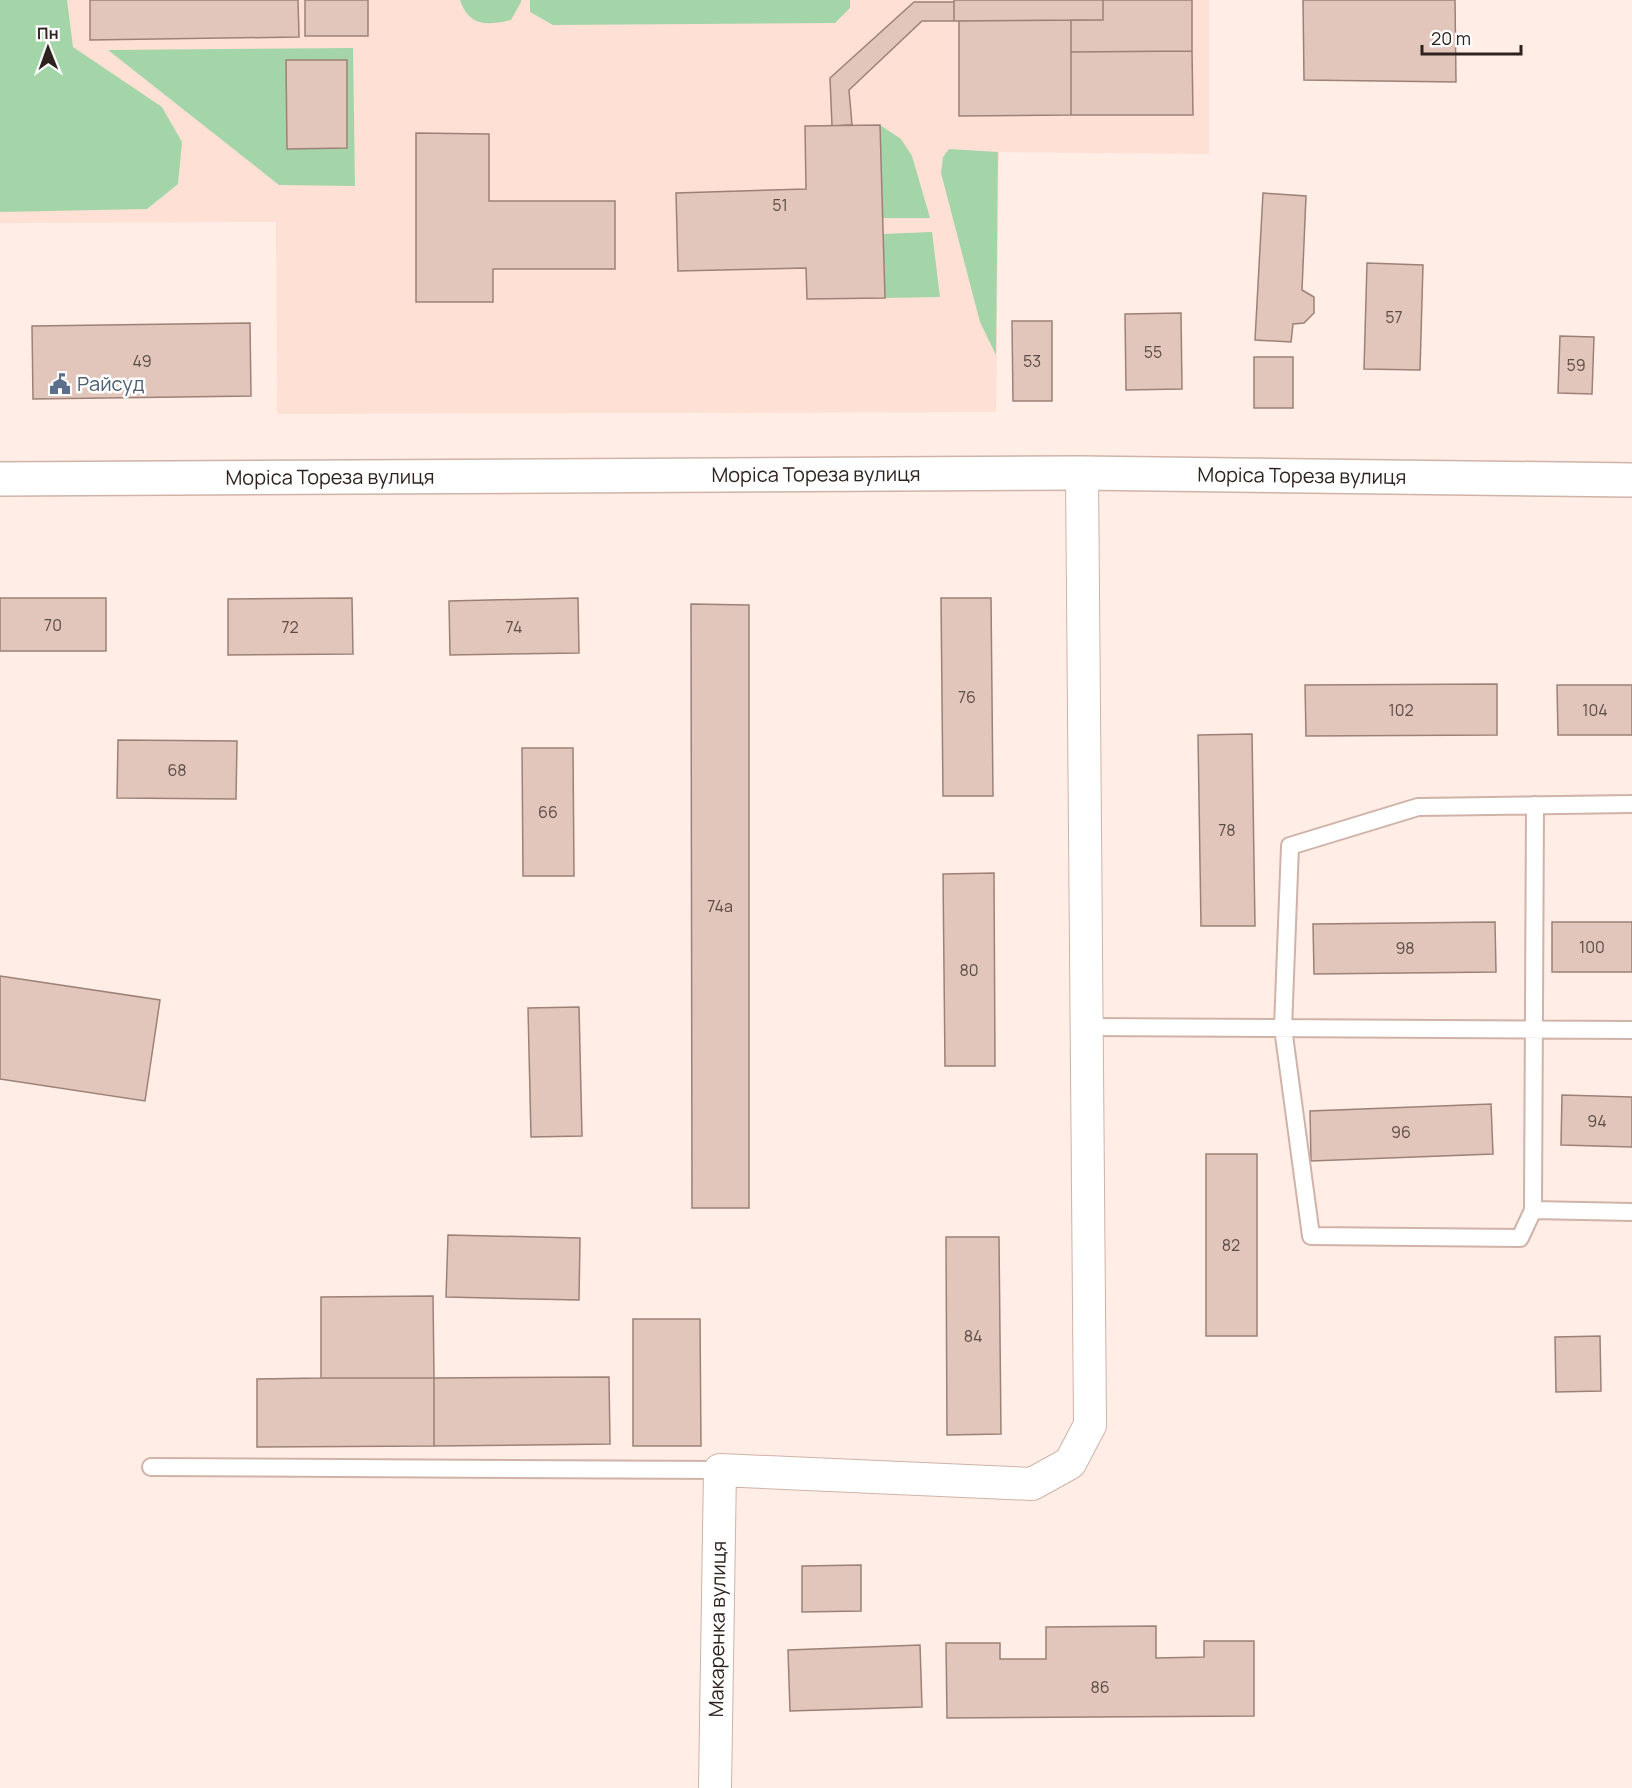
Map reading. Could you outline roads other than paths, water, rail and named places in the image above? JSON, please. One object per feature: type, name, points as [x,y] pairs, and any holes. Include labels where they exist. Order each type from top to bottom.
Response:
[{"type":"street","name":"Моріса Тореза вулиця","points":[[0,479],[1082,473],[1632,480]]},
{"type":"street","points":[[720,1470],[1032,1484],[1070,1463],[1090,1425],[1082,473]]},
{"type":"street","name":"Макаренка вулиця","points":[[715,1788],[720,1470]]},
{"type":"lane","points":[[1535,805],[1533,1210],[1520,1238],[1311,1236],[1283,1028],[1290,846],[1418,807],[1535,805],[1632,804]]},
{"type":"lane","points":[[1087,1027],[1632,1030]]},
{"type":"lane","points":[[1533,1210],[1632,1212]]},
{"type":"lane","points":[[151,1467],[720,1470]]},
{"type":"place","name":"Райсуд","points":[[60,384]]}]
